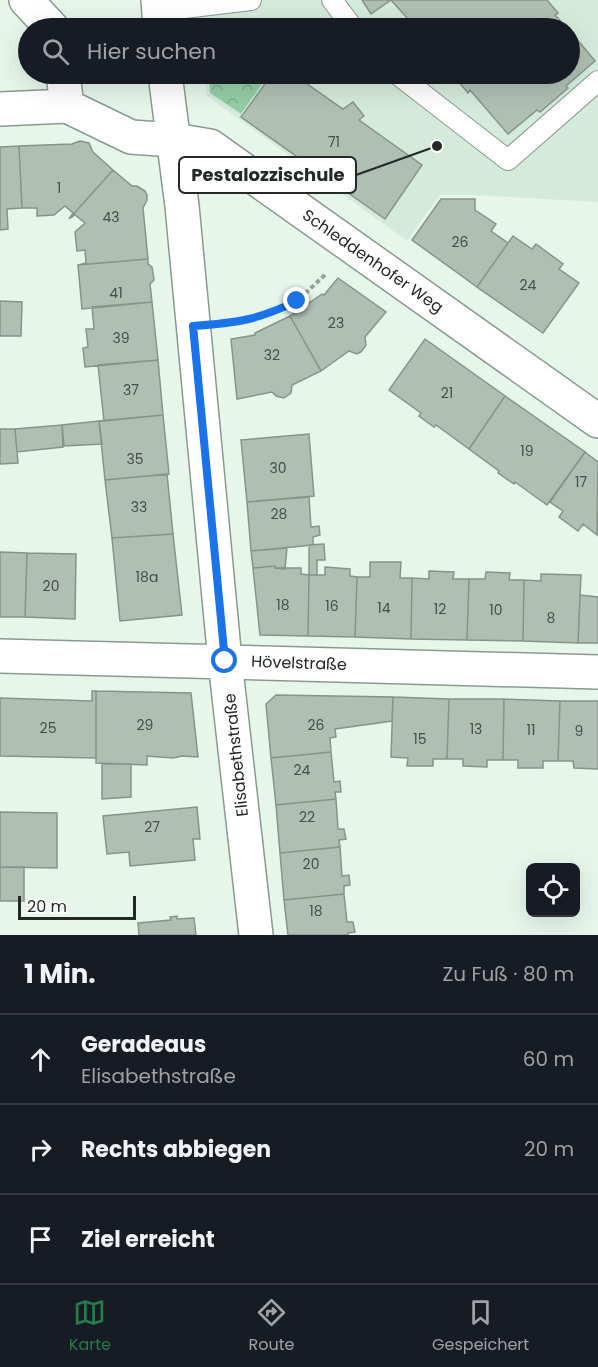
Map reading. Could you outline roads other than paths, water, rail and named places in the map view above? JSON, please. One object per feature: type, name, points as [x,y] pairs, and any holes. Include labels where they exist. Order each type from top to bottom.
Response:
[{"type":"street","points":[[26,0],[43,18]]},
{"type":"street","points":[[0,108],[67,106],[64,84]]},
{"type":"street","name":"Elisabethstraße","points":[[166,84],[193,326],[225,661],[256,935]]},
{"type":"street","name":"Schleddenhofer Weg","points":[[67,106],[131,138],[174,140],[210,146],[598,421]]},
{"type":"street","name":"Hövelstraße","points":[[0,656],[598,672]]},
{"type":"lane","points":[[159,13],[251,0]]},
{"type":"lane","points":[[332,0],[346,18]]},
{"type":"lane","points":[[410,84],[508,160],[598,81]]},
{"type":"place","name":"Pestalozzischule","points":[[437,146]]}]
